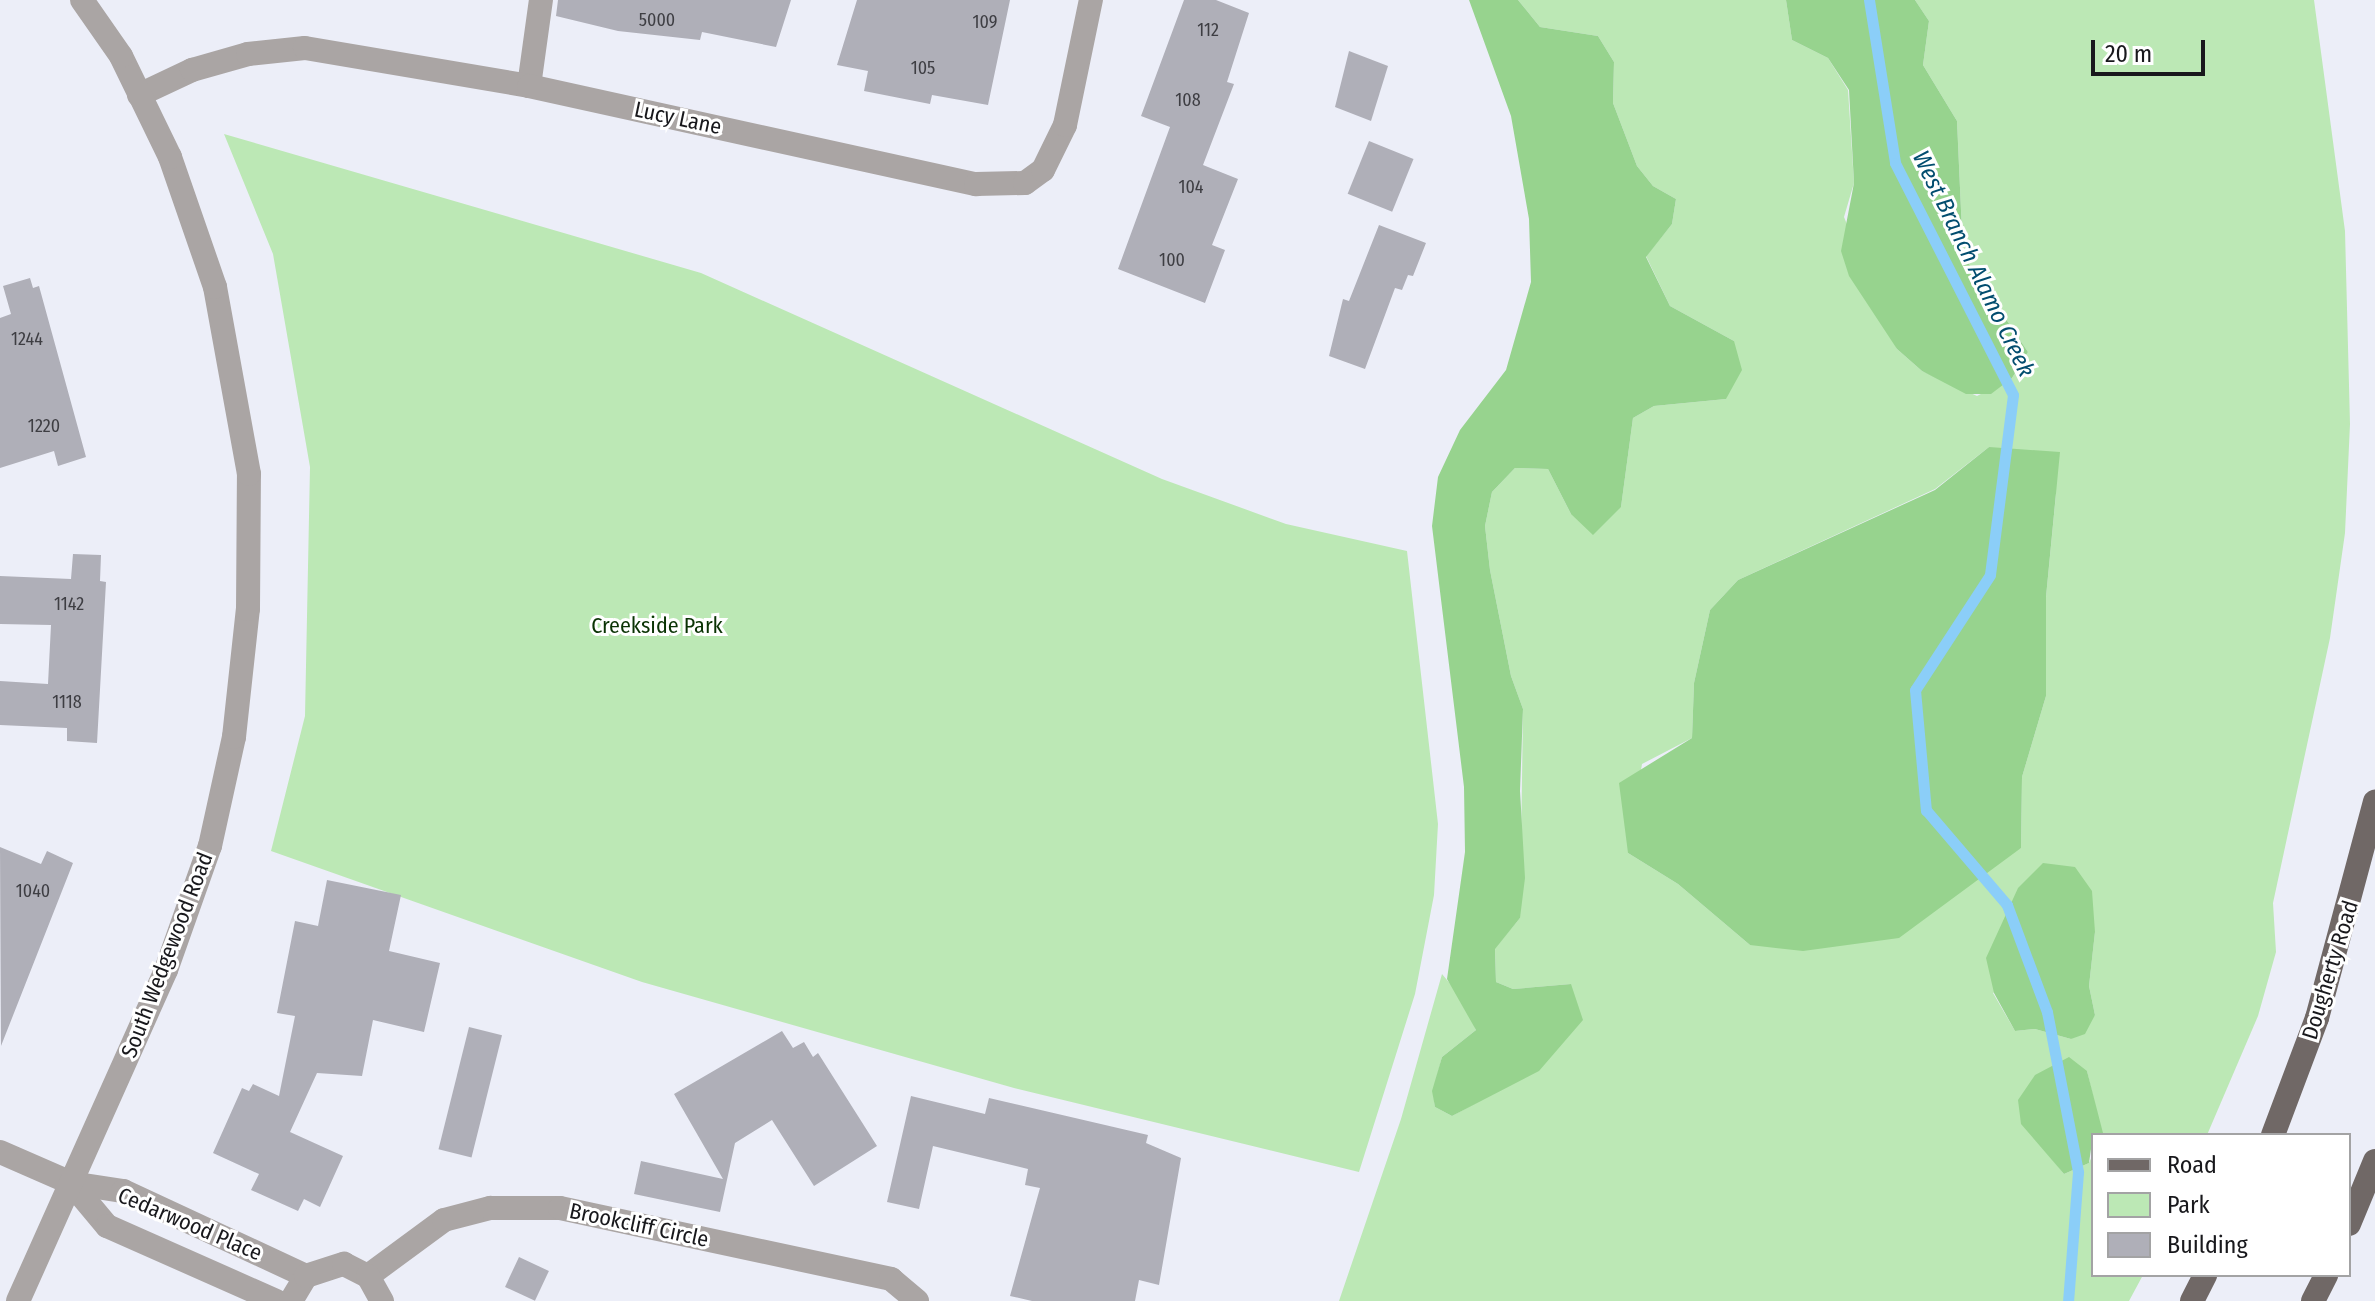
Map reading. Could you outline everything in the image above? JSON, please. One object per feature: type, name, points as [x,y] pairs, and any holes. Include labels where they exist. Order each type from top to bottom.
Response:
[{"type":"main road","name":"Dougherty Road","points":[[2274,1133],[2331,972],[2375,802]]},
{"type":"main road","points":[[2351,1219],[2375,1161]]},
{"type":"main road","points":[[2192,1301],[2204,1277]]},
{"type":"main road","points":[[2313,1301],[2325,1277]]},
{"type":"street","name":"South Wedgewood Road","points":[[18,1301],[166,970],[210,846],[234,737],[248,609],[249,474],[215,287],[170,157],[139,95],[82,0]]},
{"type":"street","points":[[529,86],[541,0]]},
{"type":"street","name":"Lucy Lane","points":[[139,95],[192,70],[248,54],[305,48],[529,86],[976,184],[1025,183],[1043,170],[1065,125],[1091,0]]},
{"type":"street","name":"Cedarwood Place","points":[[0,1152],[71,1183],[123,1191],[306,1276]]},
{"type":"street","name":"Cedarwood Place","points":[[71,1183],[107,1226],[276,1301]]},
{"type":"street","name":"Brookcliff Circle","points":[[368,1276],[444,1220],[490,1208],[560,1208],[891,1279],[917,1301]]},
{"type":"street","points":[[291,1301],[306,1276],[344,1264],[368,1276],[382,1301]]},
{"type":"green space","points":[[1469,0],[1518,0],[1540,27],[1598,36],[1614,62],[1613,103],[1637,166],[1653,186],[1676,199],[1672,224],[1646,257],[1670,306],[1734,341],[1742,370],[1726,399],[1654,406],[1633,418],[1621,507],[1593,535],[1571,514],[1548,469],[1515,468],[1492,492],[1485,526],[1490,570],[1511,676],[1523,709],[1520,791],[1525,878],[1520,918],[1495,949],[1496,982],[1513,989],[1571,984],[1583,1020],[1539,1071],[1452,1116],[1435,1107],[1432,1091],[1442,1057],[1476,1030],[1447,979],[1465,852],[1464,787],[1432,526],[1438,477],[1460,430],[1506,370],[1531,282],[1529,219],[1511,116]]},
{"type":"green space","points":[[1518,0],[1786,0],[1792,40],[1828,58],[1848,90],[1854,183],[1844,217],[1897,349],[1922,371],[1977,396],[2012,378],[2028,352],[1963,255],[1957,121],[1923,65],[1929,21],[1915,0],[2314,0],[2345,231],[2350,424],[2345,533],[2330,638],[2273,903],[2276,952],[2258,1016],[2208,1133],[2102,1133],[2087,1071],[2043,1148],[2064,1174],[2089,1163],[2091,1158],[2091,1277],[2142,1277],[2129,1301],[1339,1301],[1401,1119],[1442,974],[1462,998],[1476,1030],[1442,1057],[1433,1091],[1435,1107],[1452,1116],[1503,1088],[1571,984],[1513,989],[1496,982],[1495,948],[1520,918],[1523,709],[1511,676],[1490,570],[1485,526],[1492,492],[1515,468],[1548,469],[1571,514],[1621,507],[1633,418],[1654,406],[1726,399],[1734,341],[1670,306],[1646,256],[1672,224],[1676,199],[1653,186],[1637,166],[1613,103],[1614,62],[1598,36],[1540,27]],"holes":[[[1989,447],[2056,494],[2046,597],[2046,696],[2022,777],[2021,848],[1750,945],[1678,884],[1628,853],[1642,764],[1692,738],[1694,683],[1710,610],[1738,580],[1935,489]],[[2095,932],[2089,986],[2095,1015],[2071,1039],[2035,1029],[2015,1031],[1993,993]]]},
{"type":"green space","points":[[1786,0],[1915,0],[1929,21],[1923,65],[1957,121],[1963,255],[2028,352],[2012,378],[1991,394],[1966,394],[1922,371],[1897,349],[1849,276],[1841,251],[1854,183],[1849,90],[1828,58],[1792,40]]},
{"type":"green space","name":"Creekside Park","points":[[224,134],[701,273],[1162,479],[1286,524],[1407,551],[1438,824],[1434,895],[1415,994],[1359,1172],[1014,1088],[642,982],[271,851],[305,716],[310,467],[273,254]]},
{"type":"green space","points":[[1989,447],[2060,452],[2046,597],[2046,696],[2022,777],[2021,848],[1899,938],[1803,951],[1750,945],[1678,884],[1628,853],[1619,783],[1692,738],[1694,683],[1710,610],[1738,580],[1935,490]]},
{"type":"green space","points":[[2043,863],[2075,867],[2092,891],[2095,932],[2089,986],[2095,1015],[2085,1034],[2071,1039],[2035,1029],[2015,1031],[1994,993],[1986,958],[2018,888]]},
{"type":"green space","points":[[2069,1057],[2087,1071],[2103,1133],[2091,1133],[2089,1163],[2064,1174],[2021,1124],[2018,1100],[2035,1075]]},
{"type":"building","points":[[558,0],[791,0],[776,47],[702,32],[700,40],[618,31],[556,16]]},
{"type":"building","points":[[857,0],[1010,0],[988,105],[932,95],[930,104],[864,91],[868,71],[837,65]]},
{"type":"building","points":[[1184,0],[1216,0],[1249,13],[1227,82],[1234,84],[1203,165],[1238,179],[1212,245],[1225,250],[1205,303],[1118,269],[1170,127],[1141,116]]},
{"type":"building","points":[[1349,51],[1388,66],[1371,121],[1335,107]]},
{"type":"building","points":[[1369,141],[1414,159],[1392,212],[1348,194]]},
{"type":"building","points":[[1379,225],[1426,243],[1413,276],[1408,275],[1402,290],[1395,288],[1365,369],[1329,356],[1343,299],[1349,301]]},
{"type":"building","points":[[30,278],[33,288],[39,286],[86,457],[58,466],[54,451],[0,468],[0,318],[11,314],[3,286]]},
{"type":"building","points":[[73,554],[101,555],[100,581],[106,582],[97,743],[67,741],[67,728],[0,725],[0,681],[48,684],[51,625],[0,624],[0,576],[71,579]]},
{"type":"building","points":[[0,847],[41,864],[47,851],[73,863],[1,1046]]},
{"type":"building","points":[[327,880],[401,895],[389,951],[440,963],[424,1032],[373,1020],[362,1076],[317,1073],[290,1132],[343,1156],[320,1207],[304,1199],[298,1211],[251,1190],[259,1174],[213,1153],[242,1088],[249,1091],[253,1084],[279,1096],[295,1016],[277,1013],[295,921],[318,926]]},
{"type":"building","points":[[469,1027],[502,1035],[472,1157],[439,1149]]},
{"type":"building","points":[[782,1031],[793,1048],[804,1042],[813,1057],[818,1053],[877,1146],[814,1186],[772,1120],[735,1143],[720,1212],[634,1194],[641,1161],[723,1179],[674,1094]]},
{"type":"building","points":[[911,1096],[985,1114],[989,1098],[1148,1135],[1146,1143],[1181,1158],[1159,1285],[1139,1280],[1135,1301],[1032,1301],[1010,1296],[1040,1188],[1025,1185],[1028,1169],[933,1146],[919,1209],[887,1202]]},
{"type":"building","points":[[519,1257],[549,1271],[535,1301],[505,1287]]},
{"type":"waterway","name":"West Branch Alamo Creek","points":[[1869,0],[1895,163],[2013,395],[1990,575],[1915,690],[1926,810],[2007,905],[2047,1012],[2078,1172],[2068,1301]]}]
